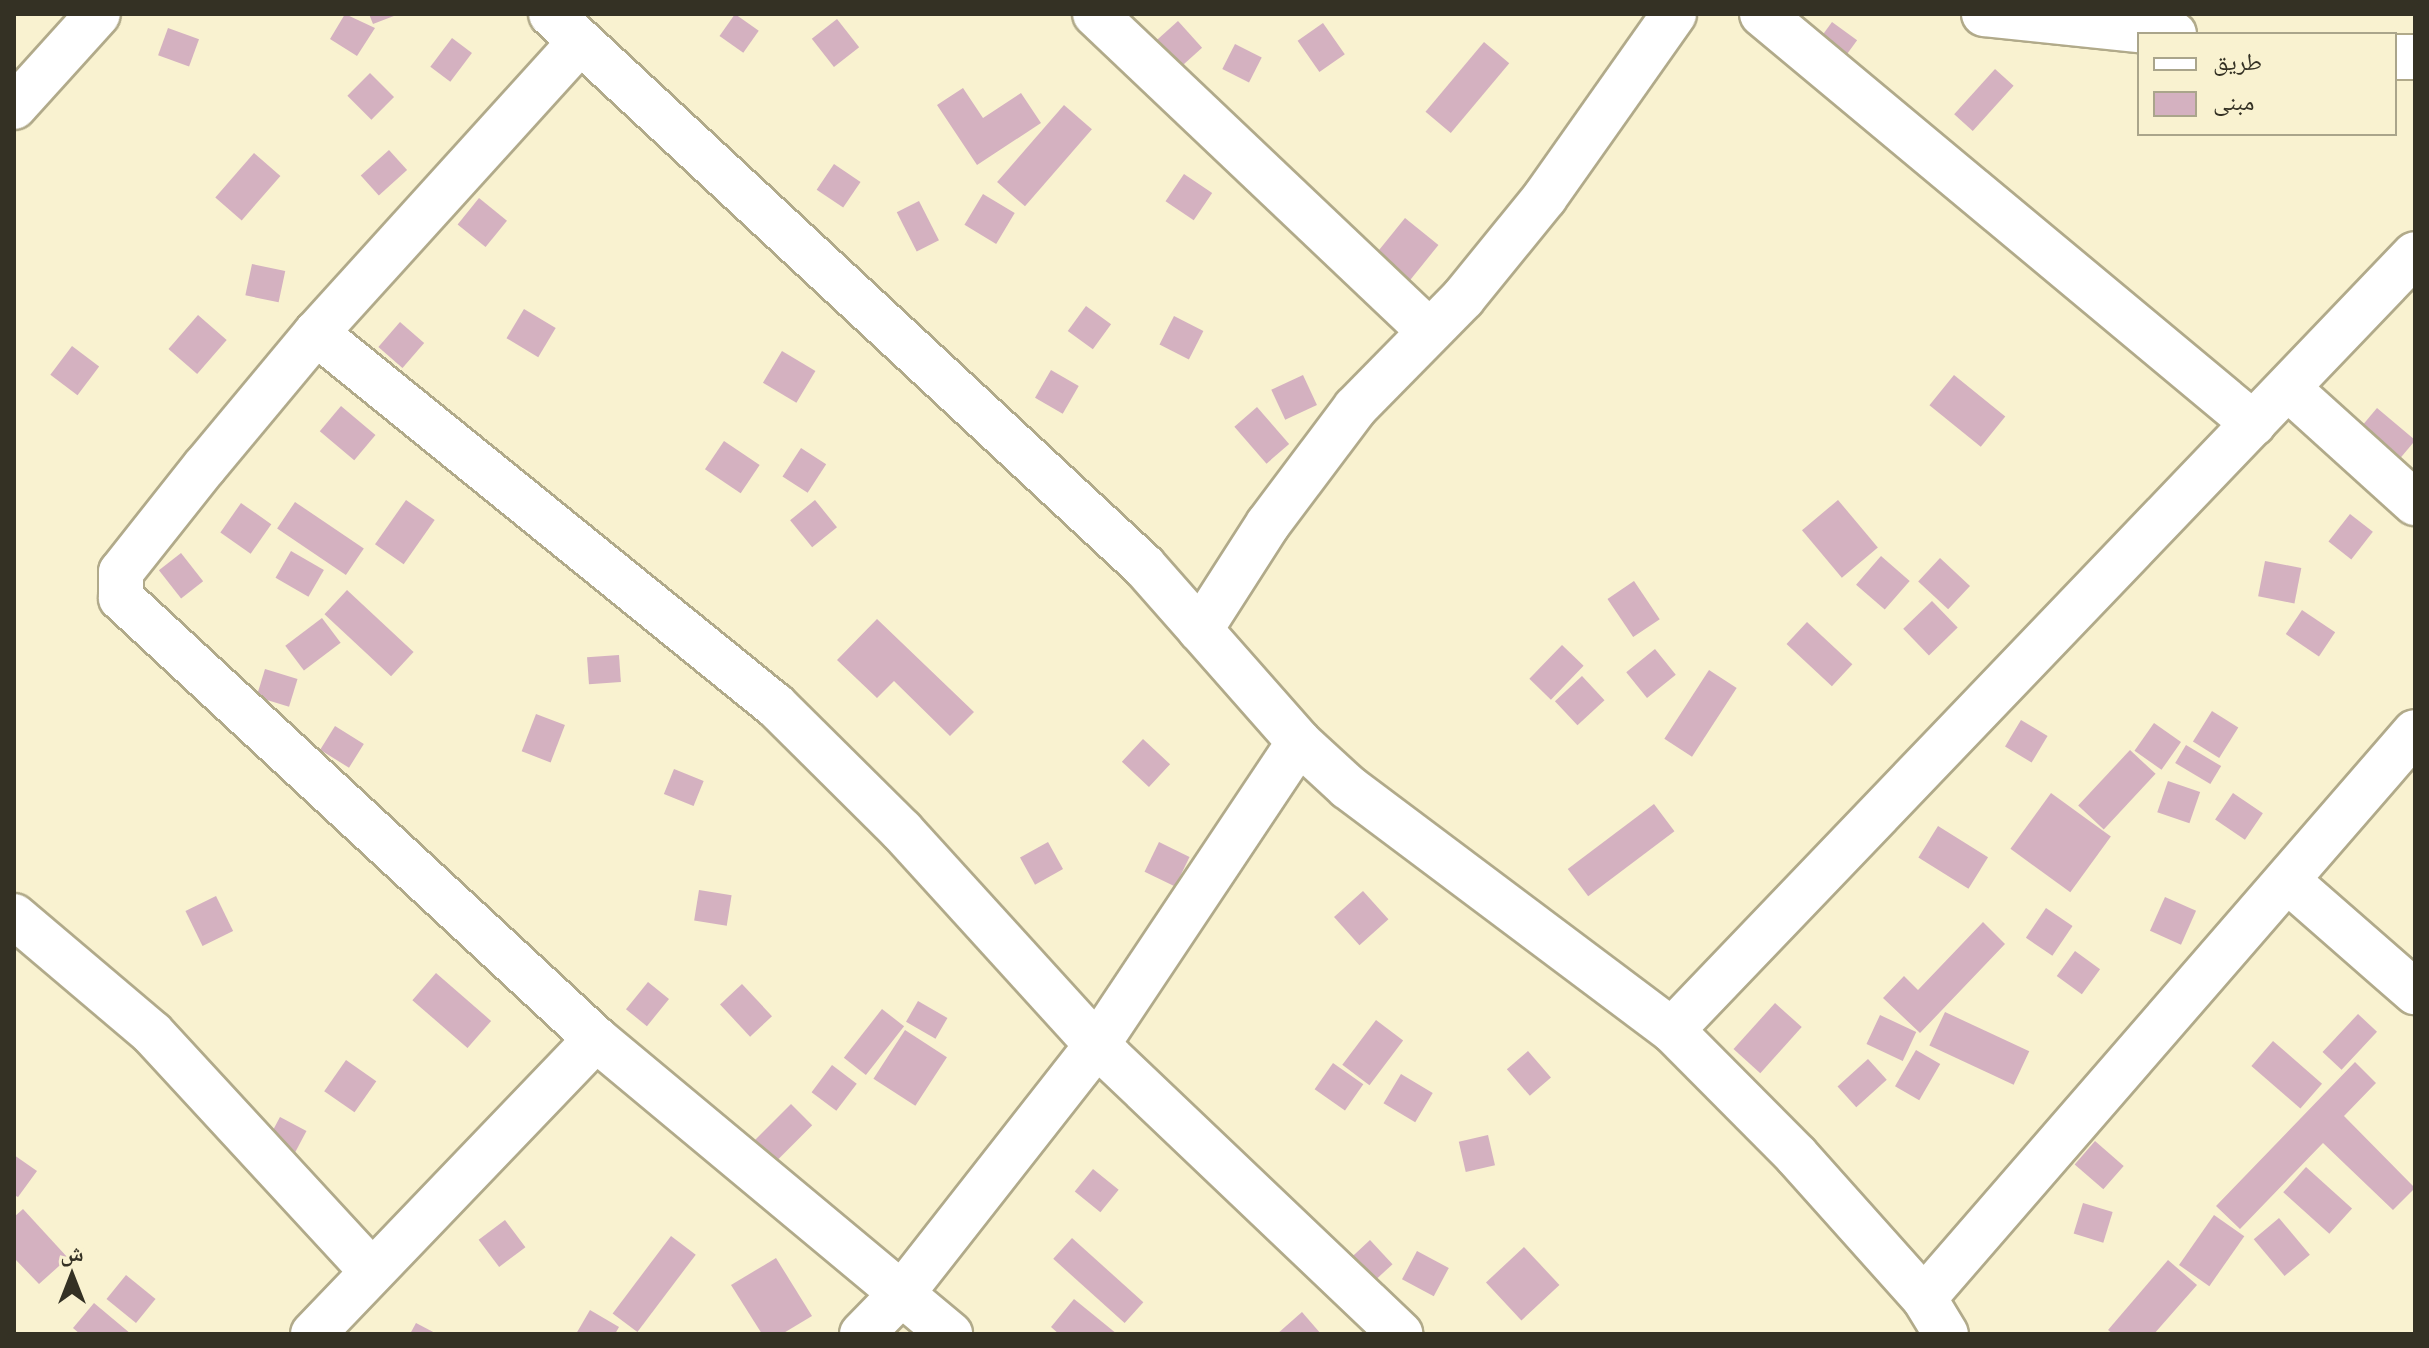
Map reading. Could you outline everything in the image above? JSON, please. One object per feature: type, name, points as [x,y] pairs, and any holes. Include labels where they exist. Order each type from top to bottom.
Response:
[{"type":"street","points":[[14,107],[98,14]]},
{"type":"street","points":[[1095,14],[1428,330]]},
{"type":"street","points":[[1200,630],[1268,524],[1355,408],[1428,330],[1463,298],[1545,197],[1674,14]]},
{"type":"street","points":[[1762,14],[2254,424]]},
{"type":"street","points":[[1984,14],[2155,32]]},
{"type":"street","points":[[950,1334],[904,1291],[596,1039],[121,598],[121,572],[565,29],[1144,566],[1299,742],[1417,842],[1672,1030],[1796,1155],[1935,1316],[2288,881],[2415,732]]},
{"type":"street","points":[[1672,1030],[2188,486],[2290,390],[2415,254]]},
{"type":"street","points":[[316,333],[776,706],[902,831],[1097,1045],[1400,1334]]},
{"type":"street","points":[[2290,390],[2415,503]]},
{"type":"street","points":[[862,1334],[904,1291],[1097,1045],[1299,742]]},
{"type":"street","points":[[2288,881],[2415,992]]},
{"type":"street","points":[[14,916],[152,1033],[372,1271]]},
{"type":"street","points":[[313,1334],[596,1039]]},
{"type":"building","points":[[345,14],[375,28],[357,56],[330,39]]},
{"type":"building","points":[[369,14],[399,14],[373,24]]},
{"type":"building","points":[[735,14],[759,31],[743,53],[720,36]]},
{"type":"building","points":[[837,19],[859,47],[834,67],[812,39]]},
{"type":"building","points":[[1178,21],[1202,48],[1179,68],[1155,42]]},
{"type":"building","points":[[1832,22],[1857,40],[1831,76],[1806,58]]},
{"type":"building","points":[[1323,23],[1345,54],[1319,72],[1298,41]]},
{"type":"building","points":[[168,28],[199,39],[189,67],[158,55]]},
{"type":"building","points":[[452,38],[472,53],[450,82],[430,67]]},
{"type":"building","points":[[1484,42],[1509,63],[1451,133],[1426,112]]},
{"type":"building","points":[[1235,44],[1262,58],[1249,83],[1222,69]]},
{"type":"building","points":[[1995,69],[2014,86],[1973,131],[1954,114]]},
{"type":"building","points":[[370,73],[394,97],[371,120],[347,96]]},
{"type":"building","points":[[963,88],[983,118],[1021,93],[1041,123],[977,165],[937,105]]},
{"type":"building","points":[[1064,105],[1092,129],[1025,206],[997,182]]},
{"type":"building","points":[[389,150],[407,170],[379,195],[361,175]]},
{"type":"building","points":[[254,153],[280,176],[242,220],[215,198]]},
{"type":"building","points":[[834,164],[861,182],[843,208],[817,190]]},
{"type":"building","points":[[1184,174],[1212,193],[1194,220],[1166,201]]},
{"type":"building","points":[[983,194],[1015,213],[996,244],[964,225]]},
{"type":"building","points":[[479,198],[507,221],[486,247],[458,224]]},
{"type":"building","points":[[919,201],[939,240],[917,252],[897,212]]},
{"type":"building","points":[[1405,218],[1438,245],[1407,284],[1374,257]]},
{"type":"building","points":[[252,264],[285,271],[279,302],[245,295]]},
{"type":"building","points":[[1086,306],[1111,324],[1093,349],[1068,331]]},
{"type":"building","points":[[524,309],[556,328],[538,357],[506,338]]},
{"type":"building","points":[[198,315],[227,340],[197,374],[168,349]]},
{"type":"building","points":[[1174,316],[1203,331],[1189,359],[1159,345]]},
{"type":"building","points":[[400,322],[424,343],[403,368],[378,347]]},
{"type":"building","points":[[72,346],[99,366],[77,395],[50,375]]},
{"type":"building","points":[[782,351],[815,371],[796,403],[763,383]]},
{"type":"building","points":[[1051,370],[1079,386],[1063,414],[1035,398]]},
{"type":"building","points":[[1303,375],[1317,405],[1285,420],[1271,390]]},
{"type":"building","points":[[1954,375],[2005,417],[1981,447],[1929,405]]},
{"type":"building","points":[[341,406],[375,435],[354,460],[320,431]]},
{"type":"building","points":[[1257,407],[1289,444],[1267,464],[1234,427]]},
{"type":"building","points":[[2377,408],[2415,440],[2394,465],[2356,433]]},
{"type":"building","points":[[724,441],[760,465],[741,493],[705,469]]},
{"type":"building","points":[[801,448],[826,464],[808,493],[782,477]]},
{"type":"building","points":[[406,500],[435,520],[404,564],[375,544]]},
{"type":"building","points":[[815,500],[837,527],[812,547],[790,520]]},
{"type":"building","points":[[1838,500],[1878,547],[1842,578],[1802,530]]},
{"type":"building","points":[[295,502],[364,548],[346,575],[277,529]]},
{"type":"building","points":[[241,503],[271,524],[251,554],[220,532]]},
{"type":"building","points":[[2350,514],[2373,532],[2351,559],[2328,542]]},
{"type":"building","points":[[291,551],[324,570],[308,597],[276,578]]},
{"type":"building","points":[[181,553],[203,581],[181,599],[159,570]]},
{"type":"building","points":[[1881,556],[1910,581],[1885,610],[1856,585]]},
{"type":"building","points":[[1940,558],[1970,586],[1948,609],[1918,581]]},
{"type":"building","points":[[2265,561],[2301,568],[2294,603],[2258,596]]},
{"type":"building","points":[[1634,581],[1660,619],[1633,637],[1607,599]]},
{"type":"building","points":[[347,590],[414,652],[391,676],[324,614]]},
{"type":"building","points":[[1932,601],[1958,628],[1929,655],[1903,629]]},
{"type":"building","points":[[2302,610],[2335,632],[2319,656],[2286,634]]},
{"type":"building","points":[[322,618],[341,643],[304,670],[285,646]]},
{"type":"building","points":[[877,619],[974,712],[950,736],[894,681],[877,698],[837,660]]},
{"type":"building","points":[[1807,622],[1852,664],[1832,686],[1787,644]]},
{"type":"building","points":[[1562,645],[1584,666],[1551,700],[1529,679]]},
{"type":"building","points":[[1655,649],[1676,675],[1647,698],[1626,672]]},
{"type":"building","points":[[619,655],[621,682],[589,684],[587,657]]},
{"type":"building","points":[[265,669],[298,679],[289,707],[257,697]]},
{"type":"building","points":[[1709,670],[1737,688],[1692,757],[1664,739]]},
{"type":"building","points":[[1582,676],[1605,700],[1577,725],[1555,701]]},
{"type":"building","points":[[2212,711],[2238,727],[2219,758],[2193,742]]},
{"type":"building","points":[[536,714],[565,725],[551,762],[522,751]]},
{"type":"building","points":[[2021,720],[2048,736],[2032,763],[2005,747]]},
{"type":"building","points":[[2154,723],[2181,742],[2162,770],[2134,751]]},
{"type":"building","points":[[335,726],[364,744],[349,768],[320,750]]},
{"type":"building","points":[[1143,739],[1170,764],[1149,787],[1122,762]]},
{"type":"building","points":[[2186,745],[2221,766],[2210,784],[2175,763]]},
{"type":"building","points":[[2130,750],[2156,774],[2104,829],[2078,806]]},
{"type":"building","points":[[674,769],[704,781],[694,806],[664,794]]},
{"type":"building","points":[[2168,781],[2200,792],[2189,823],[2157,812]]},
{"type":"building","points":[[2051,793],[2111,836],[2070,892],[2010,849]]},
{"type":"building","points":[[2233,793],[2263,813],[2245,840],[2215,820]]},
{"type":"building","points":[[1654,804],[1674,831],[1588,896],[1568,869]]},
{"type":"building","points":[[1938,826],[1988,857],[1968,889],[1918,857]]},
{"type":"building","points":[[1048,842],[1063,869],[1035,885],[1020,858]]},
{"type":"building","points":[[1159,842],[1190,857],[1175,887],[1145,872]]},
{"type":"building","points":[[699,890],[732,895],[727,926],[694,921]]},
{"type":"building","points":[[1363,891],[1388,919],[1359,945],[1334,917]]},
{"type":"building","points":[[216,896],[233,931],[203,946],[185,911]]},
{"type":"building","points":[[2165,897],[2196,911],[2181,945],[2150,931]]},
{"type":"building","points":[[2046,908],[2073,926],[2052,956],[2026,938]]},
{"type":"building","points":[[1983,922],[2005,944],[1920,1033],[1883,998],[1904,976],[1918,990]]},
{"type":"building","points":[[2075,951],[2100,969],[2082,994],[2057,976]]},
{"type":"building","points":[[436,973],[491,1021],[467,1048],[412,1000]]},
{"type":"building","points":[[648,982],[669,999],[647,1026],[626,1009]]},
{"type":"building","points":[[742,984],[772,1016],[750,1037],[720,1004]]},
{"type":"building","points":[[918,1001],[947,1018],[935,1039],[906,1022]]},
{"type":"building","points":[[1775,1003],[1802,1027],[1760,1073],[1734,1049]]},
{"type":"building","points":[[882,1009],[904,1026],[866,1075],[844,1058]]},
{"type":"building","points":[[1945,1012],[2029,1051],[2014,1085],[1929,1046]]},
{"type":"building","points":[[2358,1014],[2377,1032],[2342,1070],[2323,1052]]},
{"type":"building","points":[[1880,1015],[1916,1032],[1903,1061],[1866,1044]]},
{"type":"building","points":[[1376,1020],[1403,1040],[1369,1085],[1342,1065]]},
{"type":"building","points":[[905,1030],[947,1057],[915,1106],[873,1079]]},
{"type":"building","points":[[2273,1041],[2322,1084],[2300,1109],[2251,1066]]},
{"type":"building","points":[[1916,1050],[1940,1064],[1919,1100],[1895,1086]]},
{"type":"building","points":[[1528,1051],[1551,1077],[1530,1096],[1507,1069]]},
{"type":"building","points":[[1868,1059],[1887,1080],[1856,1107],[1838,1086]]},
{"type":"building","points":[[346,1060],[376,1081],[355,1112],[324,1091]]},
{"type":"building","points":[[2355,1062],[2376,1083],[2344,1116],[2415,1188],[2393,1210],[2323,1143],[2240,1229],[2216,1206]]},
{"type":"building","points":[[1333,1063],[1363,1084],[1345,1110],[1315,1089]]},
{"type":"building","points":[[832,1065],[857,1084],[836,1111],[812,1092]]},
{"type":"building","points":[[1401,1074],[1433,1093],[1415,1122],[1383,1103]]},
{"type":"building","points":[[791,1104],[812,1125],[766,1171],[745,1150]]},
{"type":"building","points":[[280,1117],[306,1131],[290,1163],[263,1149]]},
{"type":"building","points":[[1488,1135],[1495,1165],[1466,1172],[1459,1142]]},
{"type":"building","points":[[2095,1141],[2124,1166],[2103,1189],[2075,1164]]},
{"type":"building","points":[[14,1155],[37,1171],[18,1197],[14,1195]]},
{"type":"building","points":[[2306,1167],[2352,1208],[2329,1234],[2283,1192]]},
{"type":"building","points":[[1093,1169],[1119,1190],[1100,1212],[1075,1192]]},
{"type":"building","points":[[2083,1203],[2113,1212],[2103,1243],[2074,1234]]},
{"type":"building","points":[[23,1209],[68,1258],[39,1284],[14,1258],[14,1217]]},
{"type":"building","points":[[2214,1215],[2244,1236],[2209,1286],[2179,1265]]},
{"type":"building","points":[[2279,1218],[2310,1255],[2285,1276],[2254,1239]]},
{"type":"building","points":[[505,1220],[525,1247],[499,1267],[479,1240]]},
{"type":"building","points":[[671,1236],[696,1255],[637,1332],[613,1313]]},
{"type":"building","points":[[1072,1238],[1143,1302],[1125,1323],[1053,1259]]},
{"type":"building","points":[[1370,1240],[1393,1264],[1371,1285],[1348,1260]]},
{"type":"building","points":[[1524,1247],[1559,1285],[1521,1320],[1486,1282]]},
{"type":"building","points":[[1417,1251],[1449,1268],[1434,1296],[1402,1279]]},
{"type":"building","points":[[776,1258],[812,1316],[782,1334],[762,1334],[731,1285]]},
{"type":"building","points":[[2168,1260],[2197,1285],[2154,1334],[2113,1334],[2108,1330]]},
{"type":"building","points":[[126,1275],[156,1299],[136,1323],[106,1299]]},
{"type":"building","points":[[1074,1299],[1117,1334],[1059,1334],[1051,1327]]},
{"type":"building","points":[[94,1303],[131,1334],[80,1334],[73,1328]]},
{"type":"building","points":[[590,1310],[619,1327],[615,1334],[576,1334]]},
{"type":"building","points":[[1302,1312],[1321,1334],[1277,1334]]},
{"type":"building","points":[[416,1323],[437,1334],[410,1334]]}]
